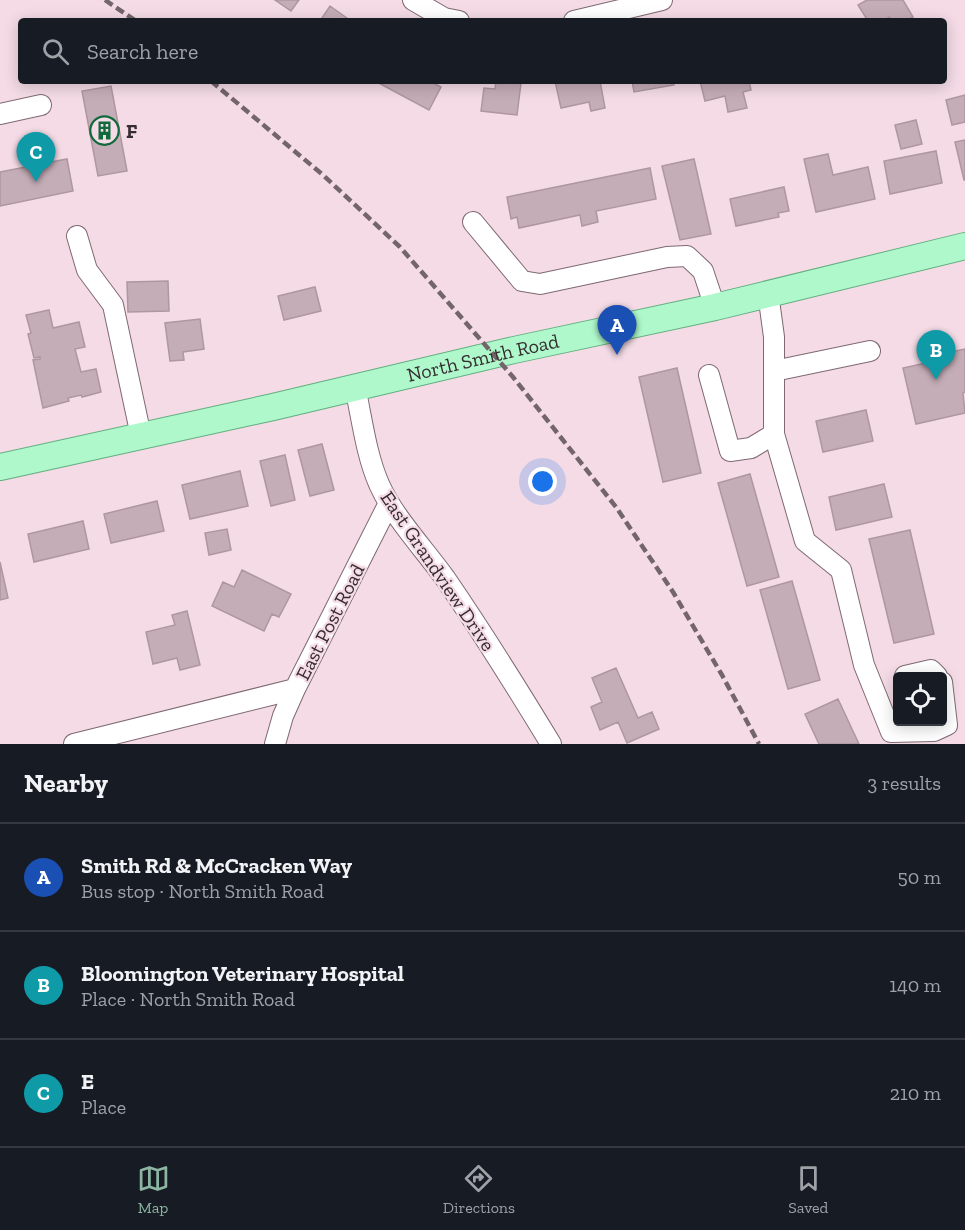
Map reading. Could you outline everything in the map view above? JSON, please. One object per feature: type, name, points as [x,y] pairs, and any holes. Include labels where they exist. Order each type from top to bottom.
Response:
[{"type":"main road","name":"North Smith Road","points":[[0,467],[514,350],[715,307],[965,246]]},
{"type":"street","points":[[413,0],[444,18]]},
{"type":"street","points":[[587,18],[662,0]]},
{"type":"street","points":[[0,114],[41,105]]},
{"type":"street","points":[[473,222],[522,281],[540,284],[667,257],[687,256],[703,271],[715,307]]},
{"type":"street","points":[[77,236],[87,270],[112,305],[141,436]]},
{"type":"street","points":[[768,293],[774,337],[774,434],[805,541],[841,570],[864,665],[891,732],[934,731],[945,726]]},
{"type":"street","points":[[774,371],[870,351]]},
{"type":"street","points":[[709,375],[730,452],[751,448],[774,434]]},
{"type":"street","name":"East Grandview Drive","points":[[355,387],[373,470],[389,503],[445,579],[551,744]]},
{"type":"street","name":"East Post Road","points":[[275,744],[295,689],[389,503]]},
{"type":"street","points":[[872,685],[893,679]]},
{"type":"street","points":[[74,744],[295,689]]},
{"type":"building","points":[[275,0],[299,0],[291,11]]},
{"type":"building","points":[[867,0],[903,0],[913,17],[866,18],[858,5]]},
{"type":"building","points":[[330,6],[347,18],[322,18]]},
{"type":"building","points":[[381,84],[436,84],[441,87],[429,110]]},
{"type":"building","points":[[496,84],[521,84],[517,115],[481,111],[484,88],[495,89]]},
{"type":"building","points":[[556,84],[601,84],[605,108],[591,111],[589,102],[561,108]]},
{"type":"building","points":[[633,84],[674,85],[634,92]]},
{"type":"building","points":[[701,84],[750,84],[751,90],[743,92],[747,108],[728,112],[725,96],[705,101]]},
{"type":"building","name":"F","points":[[111,86],[127,171],[98,176],[82,91]]},
{"type":"building","points":[[965,95],[965,122],[952,125],[946,100]]},
{"type":"building","points":[[916,120],[922,144],[901,149],[895,125]]},
{"type":"building","points":[[965,140],[965,180],[964,180],[955,142]]},
{"type":"building","points":[[936,151],[942,183],[890,194],[884,161]]},
{"type":"building","points":[[828,154],[833,175],[868,167],[875,199],[816,212],[804,159]]},
{"type":"building","points":[[67,159],[73,191],[0,206],[0,172]]},
{"type":"building","points":[[694,159],[711,234],[680,240],[662,166]]},
{"type":"building","points":[[650,168],[656,199],[596,211],[598,222],[582,226],[580,215],[519,228],[517,217],[511,219],[507,197]]},
{"type":"building","points":[[784,187],[789,211],[778,213],[779,217],[736,226],[730,199]]},
{"type":"building","points":[[168,281],[169,311],[128,312],[127,282]]},
{"type":"building","points":[[315,287],[321,311],[284,320],[278,296]]},
{"type":"building","points":[[49,310],[53,328],[79,322],[85,347],[75,349],[81,372],[96,369],[101,392],[68,398],[69,401],[43,408],[33,360],[40,359],[40,357],[34,358],[26,315]]},
{"type":"building","points":[[200,319],[204,349],[183,352],[184,360],[170,361],[165,323]]},
{"type":"building","points":[[965,349],[965,392],[963,393],[965,413],[916,424],[903,368],[953,357],[951,352]]},
{"type":"building","points":[[677,368],[701,473],[663,482],[639,377]]},
{"type":"building","points":[[866,410],[873,441],[823,452],[816,421]]},
{"type":"building","points":[[322,444],[334,490],[310,496],[298,450]]},
{"type":"building","points":[[285,455],[295,500],[271,506],[260,461]]},
{"type":"building","points":[[240,471],[248,506],[190,519],[182,485]]},
{"type":"building","points":[[750,474],[779,577],[747,586],[718,483]]},
{"type":"building","points":[[884,484],[892,517],[836,530],[829,497]]},
{"type":"building","points":[[157,501],[164,531],[111,543],[104,514]]},
{"type":"building","points":[[83,521],[89,549],[34,562],[28,534]]},
{"type":"building","points":[[227,529],[231,550],[209,555],[205,533]]},
{"type":"building","points":[[910,530],[934,634],[894,643],[869,539]]},
{"type":"building","points":[[0,562],[8,598],[0,600]]},
{"type":"building","points":[[242,570],[291,594],[279,617],[272,614],[264,631],[212,606],[223,582],[234,587]]},
{"type":"building","points":[[792,581],[820,680],[788,689],[760,590]]},
{"type":"building","points":[[187,611],[200,665],[180,670],[177,658],[153,664],[146,632],[175,625],[172,615]]},
{"type":"building","points":[[616,668],[638,718],[652,712],[659,729],[627,743],[618,722],[600,730],[591,707],[602,702],[592,678]]},
{"type":"building","points":[[838,699],[859,744],[819,744],[805,714]]},
{"type":"railway","points":[[105,0],[132,18]]},
{"type":"railway","points":[[215,84],[323,175],[400,247],[513,377],[616,507],[673,592],[759,744]]},
{"type":"place","name":"F","points":[[105,131]]},
{"type":"place","name":"E","points":[[36,182]]},
{"type":"place","name":"Smith Rd & McCracken Way","points":[[617,355]]},
{"type":"place","name":"Bloomington Veterinary Hospital","points":[[936,380]]}]
